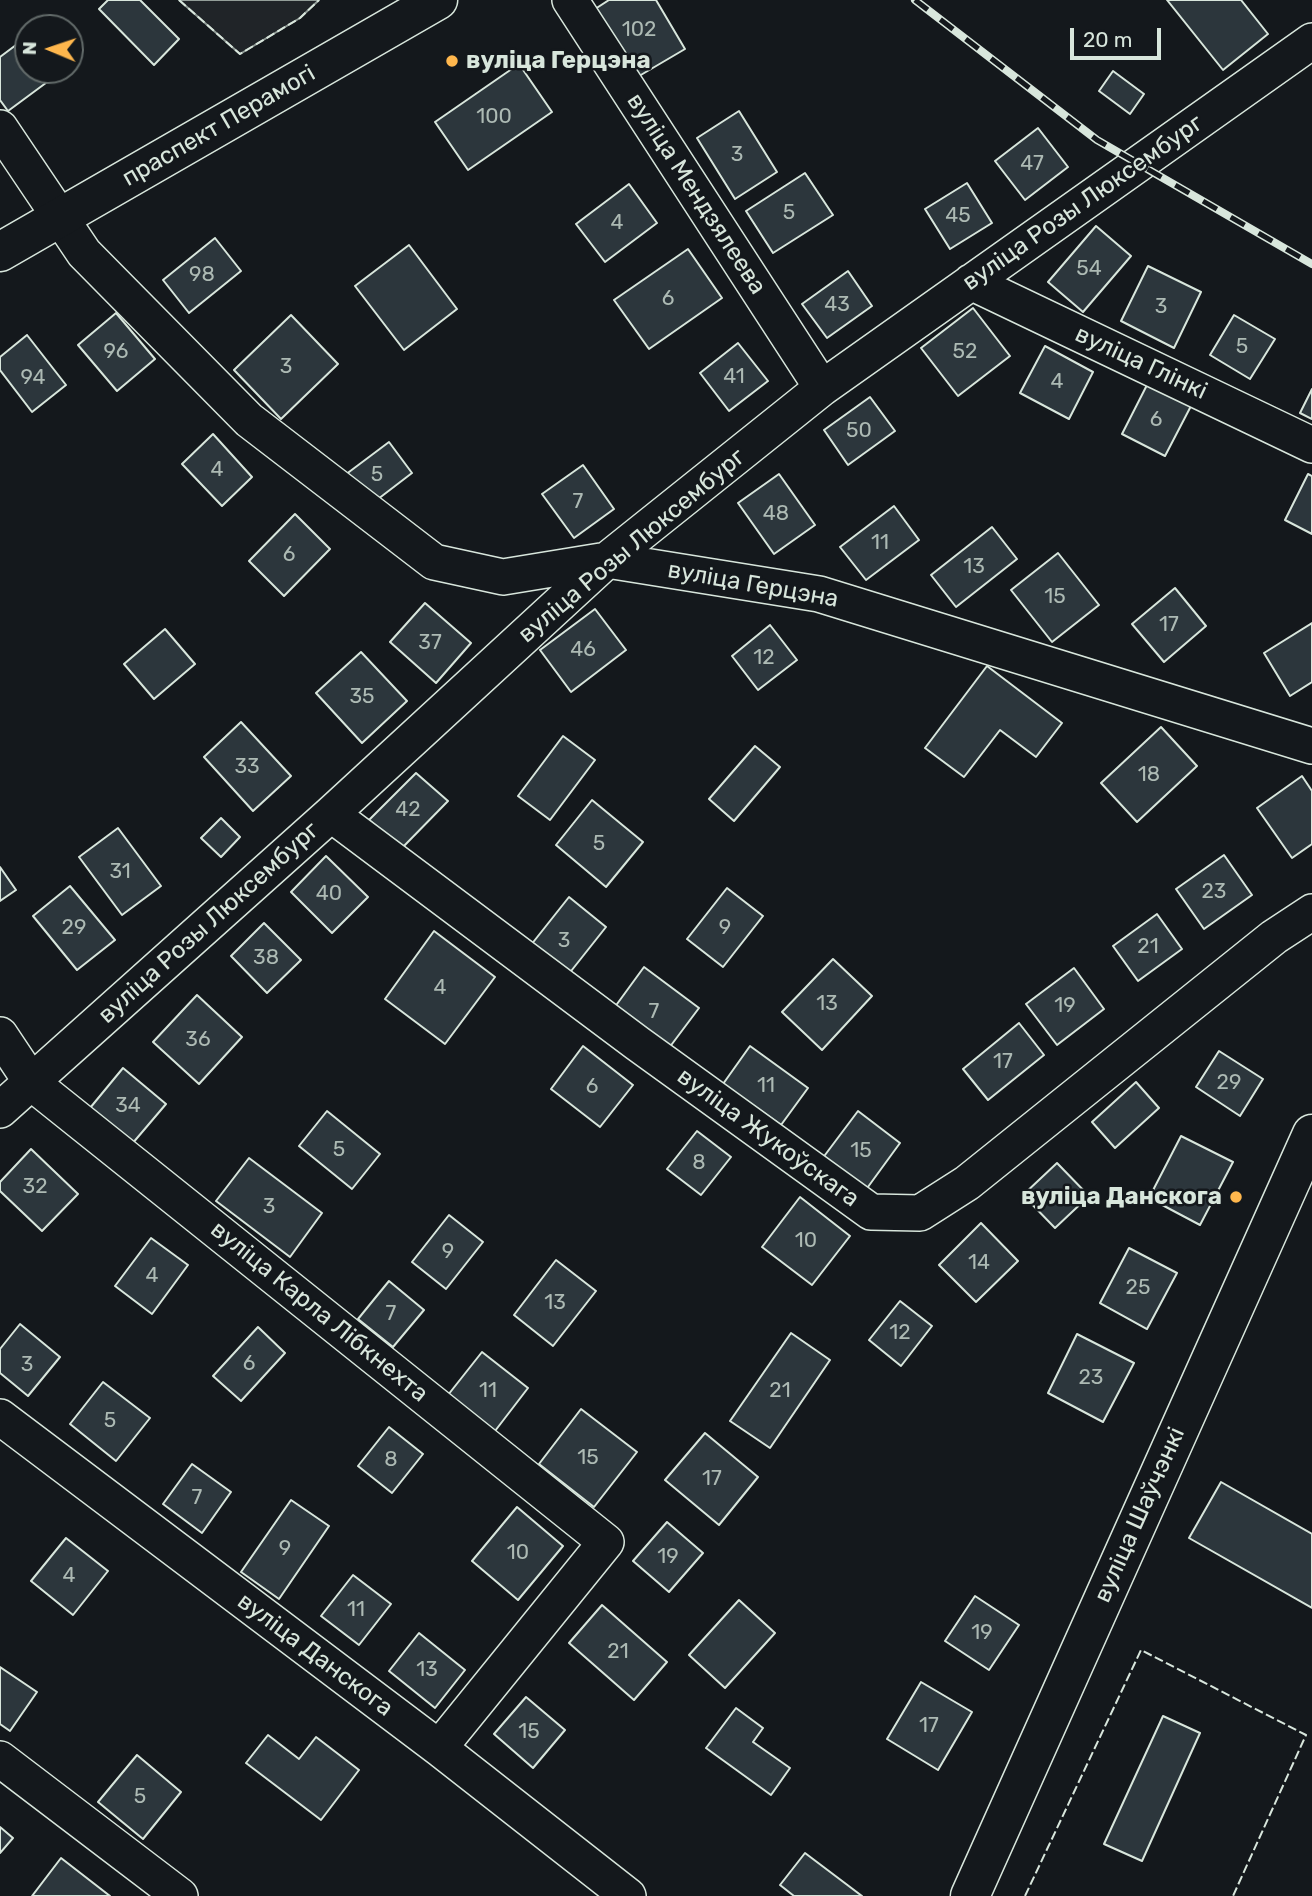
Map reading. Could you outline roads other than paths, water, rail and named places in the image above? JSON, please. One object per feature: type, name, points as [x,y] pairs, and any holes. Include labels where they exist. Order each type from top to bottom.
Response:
[{"type":"main road","name":"праспект Перамогі","points":[[0,252],[438,0]]},
{"type":"main road","name":"вуліца Шаўчэнкі","points":[[970,1896],[1312,1134]]},
{"type":"street","name":"вуліца Мендзялеева","points":[[570,0],[822,388]]},
{"type":"street","name":"вуліца Розы Люксембург","points":[[0,1110],[331,814],[607,560],[822,388],[1312,41]]},
{"type":"street","name":"вуліца Герцэна","points":[[0,128],[84,253],[249,420],[433,562],[503,577],[607,560],[819,594],[1312,746]]},
{"type":"street","name":"вуліца Глінкі","points":[[971,282],[1312,444]]},
{"type":"street","name":"вуліца Жукоўскага","points":[[331,814],[636,1043],[871,1212],[920,1213],[967,1183],[1274,937],[1312,912]]},
{"type":"street","name":"вуліца Карла Лібкнехта","points":[[0,1035],[32,1083],[606,1542],[439,1748]]},
{"type":"street","name":"вуліца Данскога","points":[[0,1417],[439,1748],[628,1896]]},
{"type":"street","points":[[0,1759],[180,1896]]},
{"type":"railway","points":[[915,0],[1097,140],[1312,264]]},
{"type":"place","name":"вуліца Герцэна","points":[[452,61]]},
{"type":"place","name":"вуліца Данскога","points":[[1236,1197]]}]
